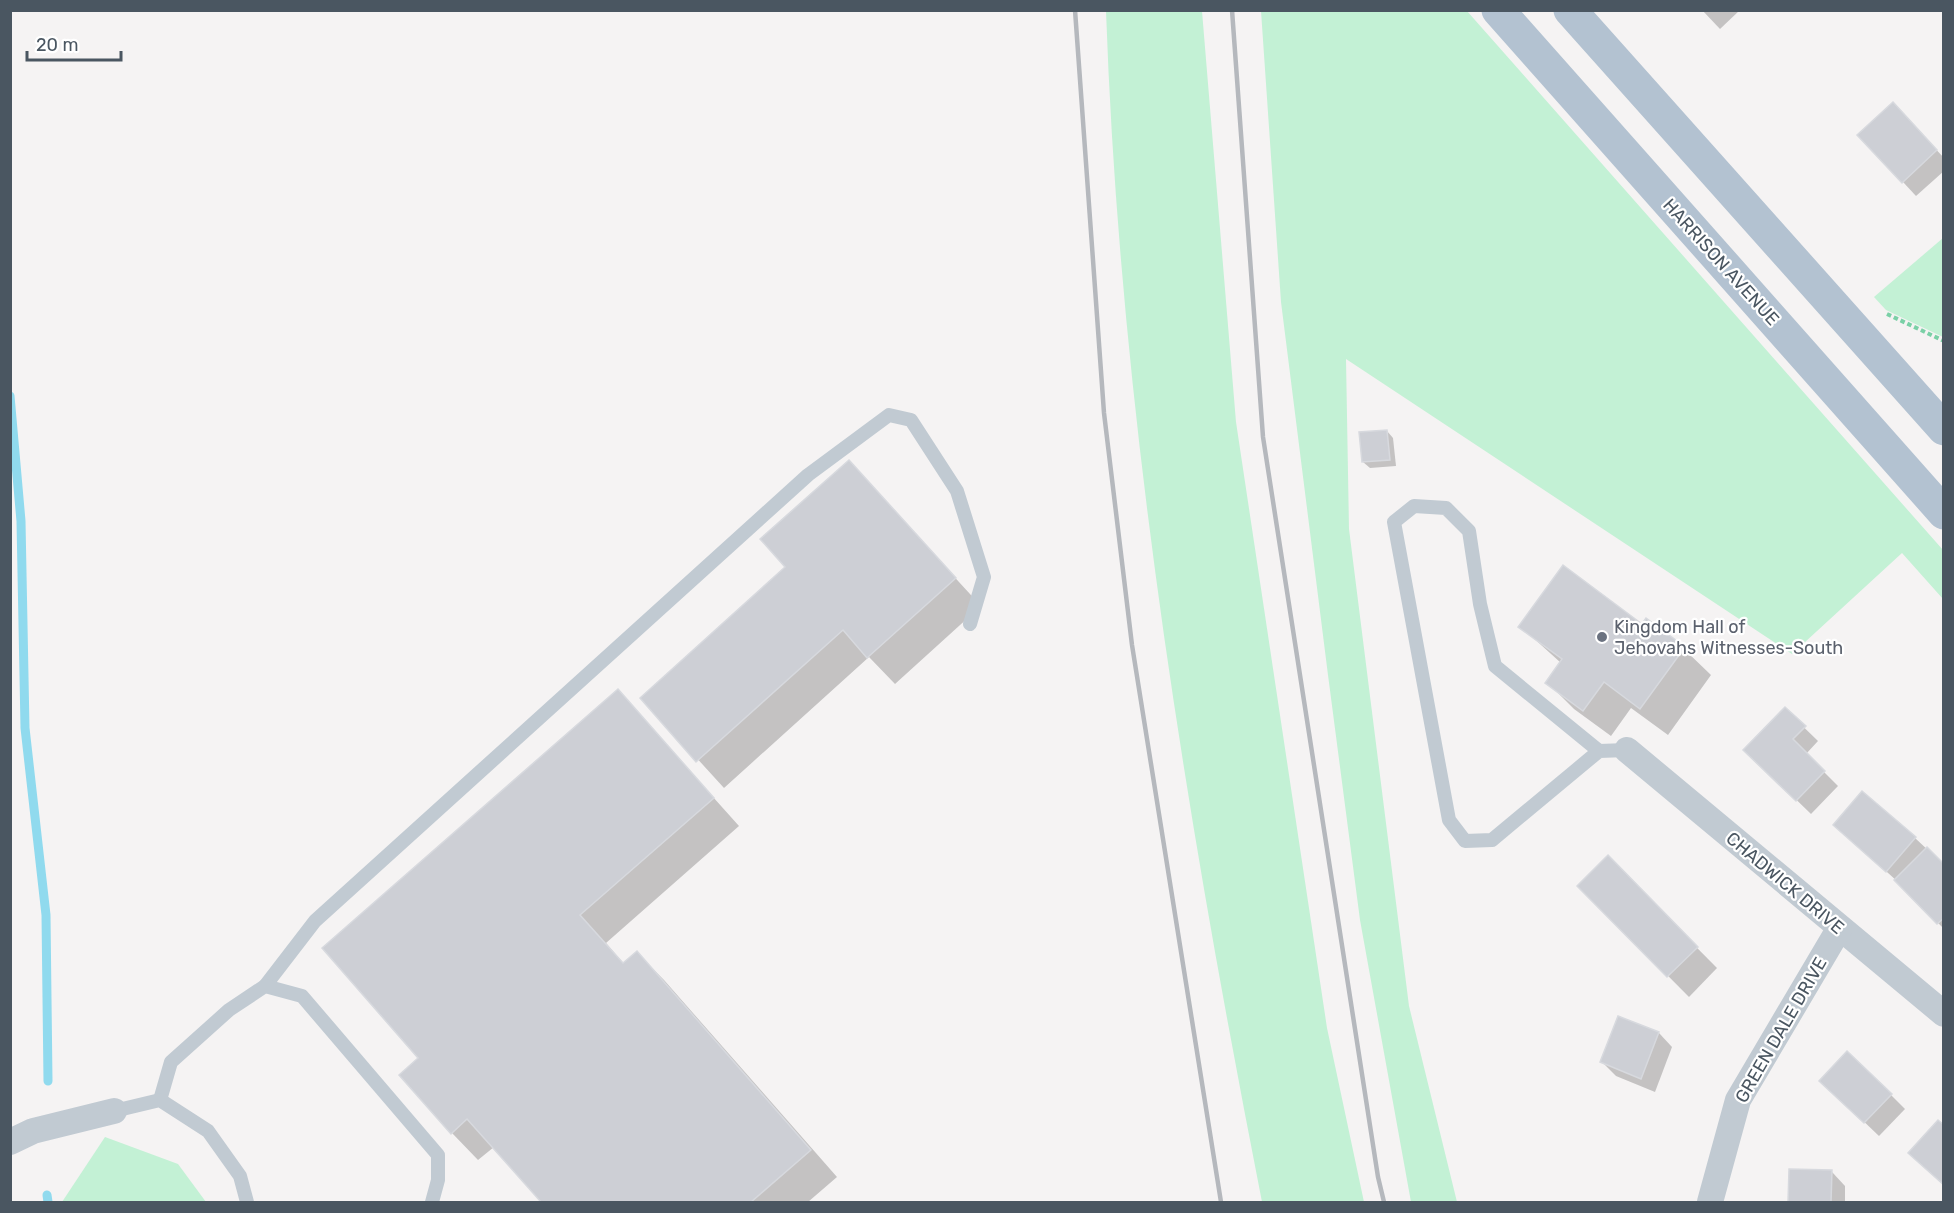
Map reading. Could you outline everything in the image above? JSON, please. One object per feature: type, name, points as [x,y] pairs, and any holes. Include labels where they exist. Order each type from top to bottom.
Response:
[{"type":"main road","name":"HARRISON AVENUE","points":[[1498,10],[1944,513]]},
{"type":"main road","points":[[1570,10],[1944,429]]},
{"type":"street","name":"CHADWICK DRIVE","points":[[1627,750],[1839,929],[1944,1014]]},
{"type":"street","name":"GREEN DALE DRIVE","points":[[1710,1203],[1738,1100],[1839,929]]},
{"type":"street","points":[[10,1142],[33,1131],[114,1111]]},
{"type":"lane","points":[[160,1100],[171,1062],[229,1011],[265,986],[315,921],[808,475],[890,415],[911,420],[957,491],[984,577],[970,624]]},
{"type":"lane","points":[[1599,751],[1495,666],[1480,604],[1469,531],[1446,508],[1414,506],[1394,522],[1449,820],[1465,841],[1492,840],[1599,751],[1627,750]]},
{"type":"lane","points":[[265,986],[302,996],[438,1155],[438,1180],[432,1203]]},
{"type":"lane","points":[[114,1111],[160,1100],[208,1131],[240,1176],[247,1203]]},
{"type":"path","points":[[1880,311],[1944,341]]},
{"type":"green space","points":[[1106,11],[1202,11],[1236,422],[1327,1028],[1364,1202],[1262,1202],[1207,907],[1160,610],[1125,311]]},
{"type":"green space","points":[[1261,11],[1467,11],[1943,550],[1943,599],[1902,553],[1792,654],[1346,359],[1349,529],[1409,1006],[1457,1202],[1411,1202],[1360,920],[1281,302]]},
{"type":"green space","points":[[1943,238],[1943,337],[1886,310],[1874,297]]},
{"type":"green space","points":[[105,1137],[178,1164],[206,1202],[62,1202]]},
{"type":"building","points":[[1893,102],[1937,150],[1902,183],[1857,135]]},
{"type":"building","points":[[1387,430],[1390,460],[1362,462],[1359,432]]},
{"type":"building","points":[[849,460],[956,578],[867,658],[843,630],[696,762],[640,698],[785,567],[760,539]]},
{"type":"building","name":"Kingdom Hall of Jehovahs Witnesses-South","points":[[1563,565],[1642,624],[1646,618],[1685,647],[1640,709],[1604,682],[1583,711],[1545,683],[1562,659],[1518,627]]},
{"type":"building","points":[[618,689],[714,798],[580,915],[623,963],[637,951],[811,1150],[751,1202],[541,1202],[467,1119],[451,1134],[399,1075],[418,1058],[322,948]]},
{"type":"building","points":[[1785,707],[1806,726],[1793,739],[1825,771],[1796,801],[1743,750]]},
{"type":"building","points":[[1862,791],[1916,837],[1886,872],[1833,825]]},
{"type":"building","points":[[1927,847],[1944,864],[1944,918],[1937,924],[1894,880]]},
{"type":"building","points":[[1608,855],[1698,947],[1667,977],[1577,886]]},
{"type":"building","points":[[1618,1016],[1659,1032],[1641,1079],[1600,1062]]},
{"type":"building","points":[[1847,1051],[1892,1094],[1864,1123],[1819,1081]]},
{"type":"building","points":[[1938,1120],[1944,1125],[1944,1185],[1908,1153]]},
{"type":"building","points":[[1789,1169],[1832,1170],[1831,1202],[1788,1202]]},
{"type":"waterway","points":[[10,396],[21,521],[25,728],[46,915],[48,1081]]},
{"type":"waterway","points":[[47,1195],[48,1202]]},
{"type":"railway","points":[[1075,10],[1104,413],[1132,645],[1221,1202]]},
{"type":"railway","points":[[1232,10],[1263,437],[1378,1177],[1384,1202]]},
{"type":"place","name":"Kingdom Hall of Jehovahs Witnesses-South","points":[[1602,637]]}]
